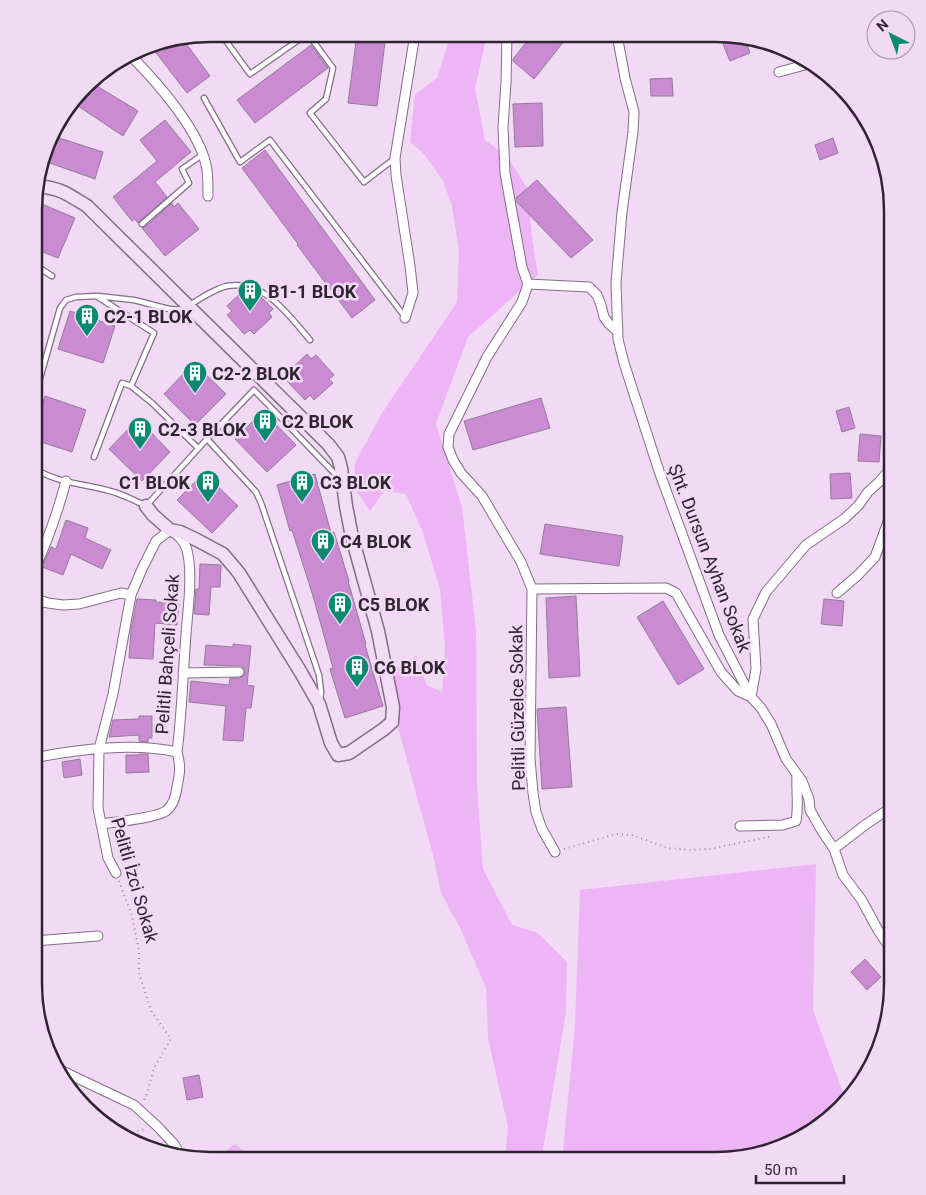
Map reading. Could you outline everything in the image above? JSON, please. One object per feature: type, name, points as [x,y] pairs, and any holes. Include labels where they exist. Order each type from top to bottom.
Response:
[{"type":"street","points":[[406,318],[413,293],[395,158],[414,42]]},
{"type":"street","points":[[506,42],[503,127],[505,173],[522,267],[528,284]]},
{"type":"street","name":"Şht. Dursun Ayhan Sokak","points":[[619,42],[625,78],[634,112],[616,283],[618,332],[624,363],[659,471],[719,635],[751,697],[771,724],[786,759],[802,781],[810,799],[810,810],[834,849],[843,875],[861,899],[883,938]]},
{"type":"street","points":[[136,61],[179,112],[197,140],[207,168],[208,196]]},
{"type":"street","points":[[779,72],[801,66]]},
{"type":"street","points":[[44,187],[65,192],[87,206],[328,444],[338,457],[352,537],[378,631],[393,707],[392,722],[349,753],[338,755],[331,744],[319,704],[239,574],[222,554],[180,532],[170,530],[146,506]]},
{"type":"street","name":"Şht. Dursun Ayhan Sokak","points":[[528,284],[589,287],[597,295],[608,324],[618,332]]},
{"type":"street","name":"Pelitli Güzelce Sokak","points":[[528,284],[522,302],[488,356],[448,434],[448,447],[461,473],[482,496],[516,553],[532,589],[530,759],[536,812],[542,829],[555,852]]},
{"type":"street","points":[[532,589],[666,588],[676,593],[721,672],[738,691],[751,697],[756,669],[753,619],[766,592],[806,545],[844,519],[884,477]]},
{"type":"street","points":[[42,552],[66,481]]},
{"type":"street","name":"Pelitli Bahçeli Sokak","points":[[42,755],[125,748],[163,749],[177,752],[189,592],[189,564],[185,544],[180,537],[170,530],[156,541],[130,595]]},
{"type":"street","points":[[837,593],[875,557],[884,534]]},
{"type":"street","points":[[42,601],[63,605],[79,604],[121,593],[130,595]]},
{"type":"street","name":"Pelitli İzci Sokak","points":[[116,873],[108,858],[98,808],[99,750],[113,694],[130,595]]},
{"type":"street","points":[[183,674],[239,672]]},
{"type":"street","points":[[101,824],[150,816],[167,811],[174,801],[177,790],[180,766],[177,752]]},
{"type":"street","points":[[740,826],[783,825],[796,821],[798,802],[797,775]]},
{"type":"street","points":[[834,849],[883,813]]},
{"type":"street","points":[[42,940],[98,936]]},
{"type":"street","points":[[69,1074],[134,1105],[157,1126],[177,1149]]},
{"type":"lane","points":[[226,42],[250,74],[296,42]]},
{"type":"lane","points":[[314,42],[333,68],[326,99],[310,113],[364,182],[395,158]]},
{"type":"lane","points":[[204,98],[240,162],[270,140],[406,318]]},
{"type":"lane","points":[[142,224],[189,183],[182,169],[202,155]]},
{"type":"lane","points":[[42,270],[52,276]]},
{"type":"lane","points":[[42,371],[60,308],[66,300],[76,296],[134,300],[169,309],[191,308],[206,295],[227,286],[244,286],[259,290],[274,300],[310,340]]},
{"type":"lane","points":[[97,296],[154,332],[131,386]]},
{"type":"lane","points":[[94,457],[122,383],[131,386],[152,403],[198,448]]},
{"type":"lane","points":[[42,474],[110,491],[146,506],[207,438],[254,390],[343,482]]},
{"type":"lane","points":[[207,438],[256,492],[261,503],[319,674],[321,692],[319,704]]},
{"type":"path","points":[[555,852],[616,834],[632,835],[668,848],[690,850],[751,842],[780,835]]},
{"type":"path","name":"Pelitli İzci Sokak","points":[[116,873],[132,916],[139,951],[139,973],[144,992],[152,1012],[171,1040],[154,1068],[148,1093],[140,1110]]},
{"type":"path","points":[[132,1133],[157,1126]]},
{"type":"shaded area","points":[[448,42],[485,42],[475,88],[485,140],[507,156],[527,188],[538,275],[468,337],[436,424],[462,507],[476,630],[477,786],[483,869],[512,925],[538,933],[567,962],[566,1012],[543,1152],[506,1152],[508,1127],[488,1038],[486,988],[461,930],[441,893],[434,859],[396,720],[393,671],[416,656],[427,685],[442,692],[445,646],[440,589],[423,533],[406,494],[384,491],[370,511],[354,488],[355,463],[382,413],[457,302],[459,251],[452,206],[443,181],[424,154],[410,142],[415,94],[437,78]]},
{"type":"shaded area","points":[[816,864],[813,1010],[843,1093],[818,1118],[780,1140],[759,1147],[726,1152],[563,1152],[575,1026],[580,890]]},
{"type":"shaded area","points":[[234,1144],[246,1152],[225,1152]]},
{"type":"building","points":[[356,42],[385,42],[377,106],[348,103]]},
{"type":"building","points":[[526,42],[563,42],[534,79],[513,59]]},
{"type":"building","points":[[187,44],[210,76],[187,93],[155,52]]},
{"type":"building","points":[[723,44],[747,46],[750,53],[730,61]]},
{"type":"building","points":[[311,45],[328,68],[255,123],[237,100]]},
{"type":"building","points":[[672,78],[673,96],[651,96],[650,79]]},
{"type":"building","points":[[98,86],[138,111],[123,136],[79,107]]},
{"type":"building","points":[[542,103],[543,146],[515,147],[513,104]]},
{"type":"building","points":[[165,120],[191,152],[155,182],[167,197],[138,223],[135,219],[132,221],[113,197],[157,161],[140,140]]},
{"type":"building","points":[[59,138],[103,152],[95,179],[49,163]]},
{"type":"building","points":[[833,138],[838,153],[820,160],[815,145]]},
{"type":"building","points":[[265,150],[375,300],[352,318],[242,168]]},
{"type":"building","points":[[537,180],[593,240],[571,258],[516,201],[516,198]]},
{"type":"building","points":[[172,203],[174,207],[178,203],[199,229],[165,256],[142,228]]},
{"type":"building","points":[[43,204],[75,218],[58,258],[42,252]]},
{"type":"building","name":"B1-1 BLOK","points":[[244,290],[261,297],[273,309],[269,313],[272,317],[254,334],[250,330],[244,334],[227,315],[232,311],[227,306]]},
{"type":"building","name":"C2-1 BLOK","points":[[70,311],[115,326],[103,363],[58,349]]},
{"type":"building","points":[[307,354],[311,359],[316,355],[334,375],[329,379],[333,383],[314,400],[310,395],[305,400],[287,381],[292,376],[288,372]]},
{"type":"building","name":"C2-2 BLOK","points":[[194,363],[226,394],[195,425],[164,394]]},
{"type":"building","points":[[45,396],[86,410],[72,452],[42,442],[42,406]]},
{"type":"building","points":[[541,398],[550,428],[473,450],[464,421]]},
{"type":"building","points":[[849,407],[855,428],[842,432],[836,411]]},
{"type":"building","name":"C2 BLOK","points":[[263,411],[296,445],[267,472],[235,439]]},
{"type":"building","name":"C2-3 BLOK","points":[[138,419],[170,452],[142,481],[109,449]]},
{"type":"building","points":[[860,434],[881,436],[879,462],[858,461]]},
{"type":"building","name":"C1 BLOK","points":[[204,473],[238,506],[212,533],[177,500]]},
{"type":"building","points":[[850,473],[852,498],[831,499],[830,474]]},
{"type":"building","points":[[315,474],[331,533],[334,532],[349,581],[383,706],[345,718],[330,669],[333,668],[313,596],[292,530],[290,531],[277,485]]},
{"type":"building","points":[[66,520],[88,528],[85,538],[111,550],[102,569],[71,554],[63,575],[42,567],[51,547],[56,549]]},
{"type":"building","points":[[545,524],[623,536],[619,566],[540,554]]},
{"type":"building","points":[[200,564],[221,565],[220,587],[211,587],[209,615],[194,614],[196,589],[199,589]]},
{"type":"building","points":[[576,596],[580,676],[549,678],[546,598]]},
{"type":"building","points":[[137,599],[179,604],[177,625],[155,623],[153,659],[129,658],[131,630]]},
{"type":"building","points":[[824,599],[844,601],[842,626],[821,624]]},
{"type":"building","points":[[663,601],[704,669],[678,685],[637,617]]},
{"type":"building","points":[[233,644],[251,646],[247,685],[254,686],[251,708],[246,708],[243,741],[223,740],[226,706],[189,702],[191,681],[229,685],[230,678],[240,678],[244,675],[245,671],[242,666],[204,665],[206,645],[233,647]]},
{"type":"building","points":[[566,707],[572,787],[542,789],[537,709]]},
{"type":"building","points":[[139,716],[152,716],[152,738],[148,738],[148,742],[139,741],[139,735],[109,737],[113,720],[139,719]]},
{"type":"building","points":[[148,754],[149,772],[126,773],[126,755]]},
{"type":"building","points":[[80,759],[82,775],[64,778],[62,762]]},
{"type":"building","points":[[865,959],[881,977],[867,990],[851,972]]},
{"type":"building","points":[[199,1075],[203,1097],[187,1100],[183,1078]]},
{"type":"place","name":"B1-1 BLOK","points":[[250,312]]},
{"type":"place","name":"C2-1 BLOK","points":[[87,337]]},
{"type":"place","name":"C2-2 BLOK","points":[[195,394]]},
{"type":"place","name":"C2 BLOK","points":[[265,442]]},
{"type":"place","name":"C2-3 BLOK","points":[[140,450]]},
{"type":"place","name":"C1 BLOK","points":[[208,503]]},
{"type":"place","name":"C3 BLOK","points":[[302,503]]},
{"type":"place","name":"C4 BLOK","points":[[323,562]]},
{"type":"place","name":"C5 BLOK","points":[[340,625]]},
{"type":"place","name":"C6 BLOK","points":[[357,688]]}]
